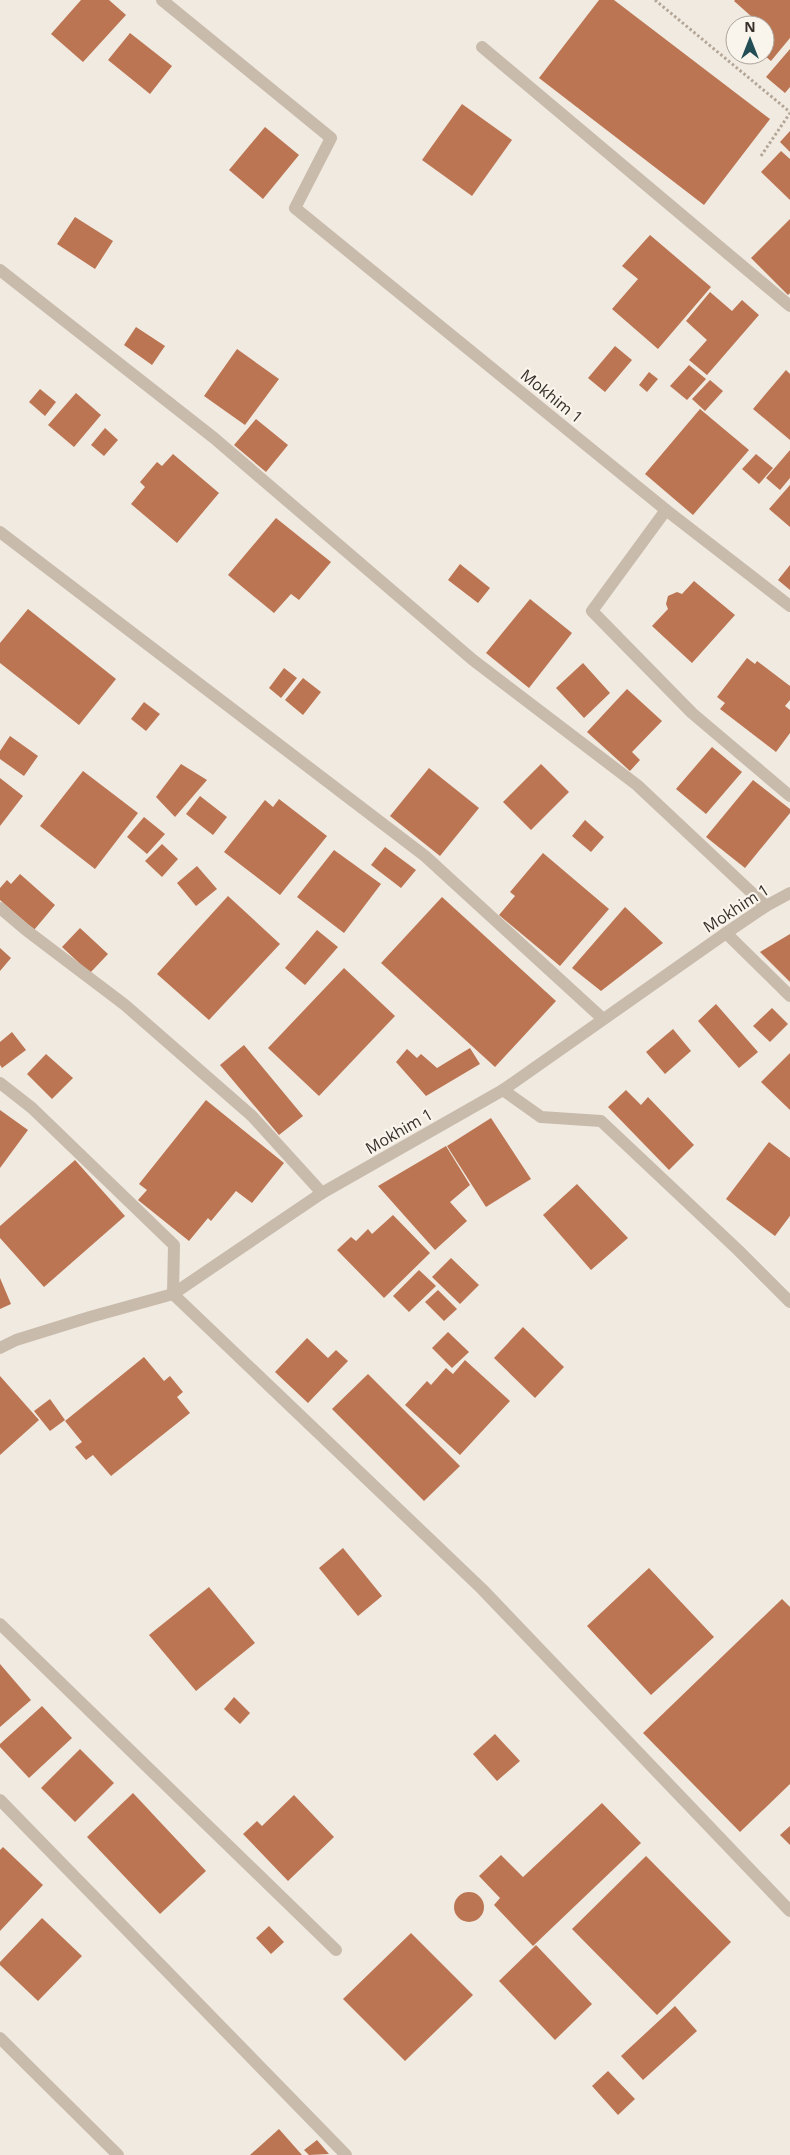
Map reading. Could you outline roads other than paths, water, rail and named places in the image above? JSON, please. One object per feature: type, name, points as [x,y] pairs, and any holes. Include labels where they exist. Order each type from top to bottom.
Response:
[{"type":"street","name":"Mokhim 1","points":[[162,0],[331,138],[295,208],[666,510],[790,606]]},
{"type":"street","points":[[482,47],[790,306]]},
{"type":"street","points":[[0,270],[214,438],[473,660],[638,785],[766,906]]},
{"type":"street","points":[[666,510],[592,611],[692,712],[790,796]]},
{"type":"street","points":[[0,532],[425,856],[603,1019]]},
{"type":"street","name":"Mokhim 1","points":[[0,1348],[16,1340],[90,1316],[172,1294],[322,1194],[503,1090],[726,933],[766,906],[790,893]]},
{"type":"street","points":[[0,908],[125,1005],[252,1116],[322,1194]]},
{"type":"street","points":[[726,933],[790,996]]},
{"type":"street","points":[[0,1083],[32,1108],[174,1245],[172,1294],[482,1589],[790,1911]]},
{"type":"street","points":[[503,1090],[541,1117],[601,1121],[738,1250],[790,1302]]},
{"type":"street","points":[[0,1624],[336,1950]]},
{"type":"street","points":[[0,1800],[346,2155]]},
{"type":"street","points":[[0,2038],[118,2155]]}]
